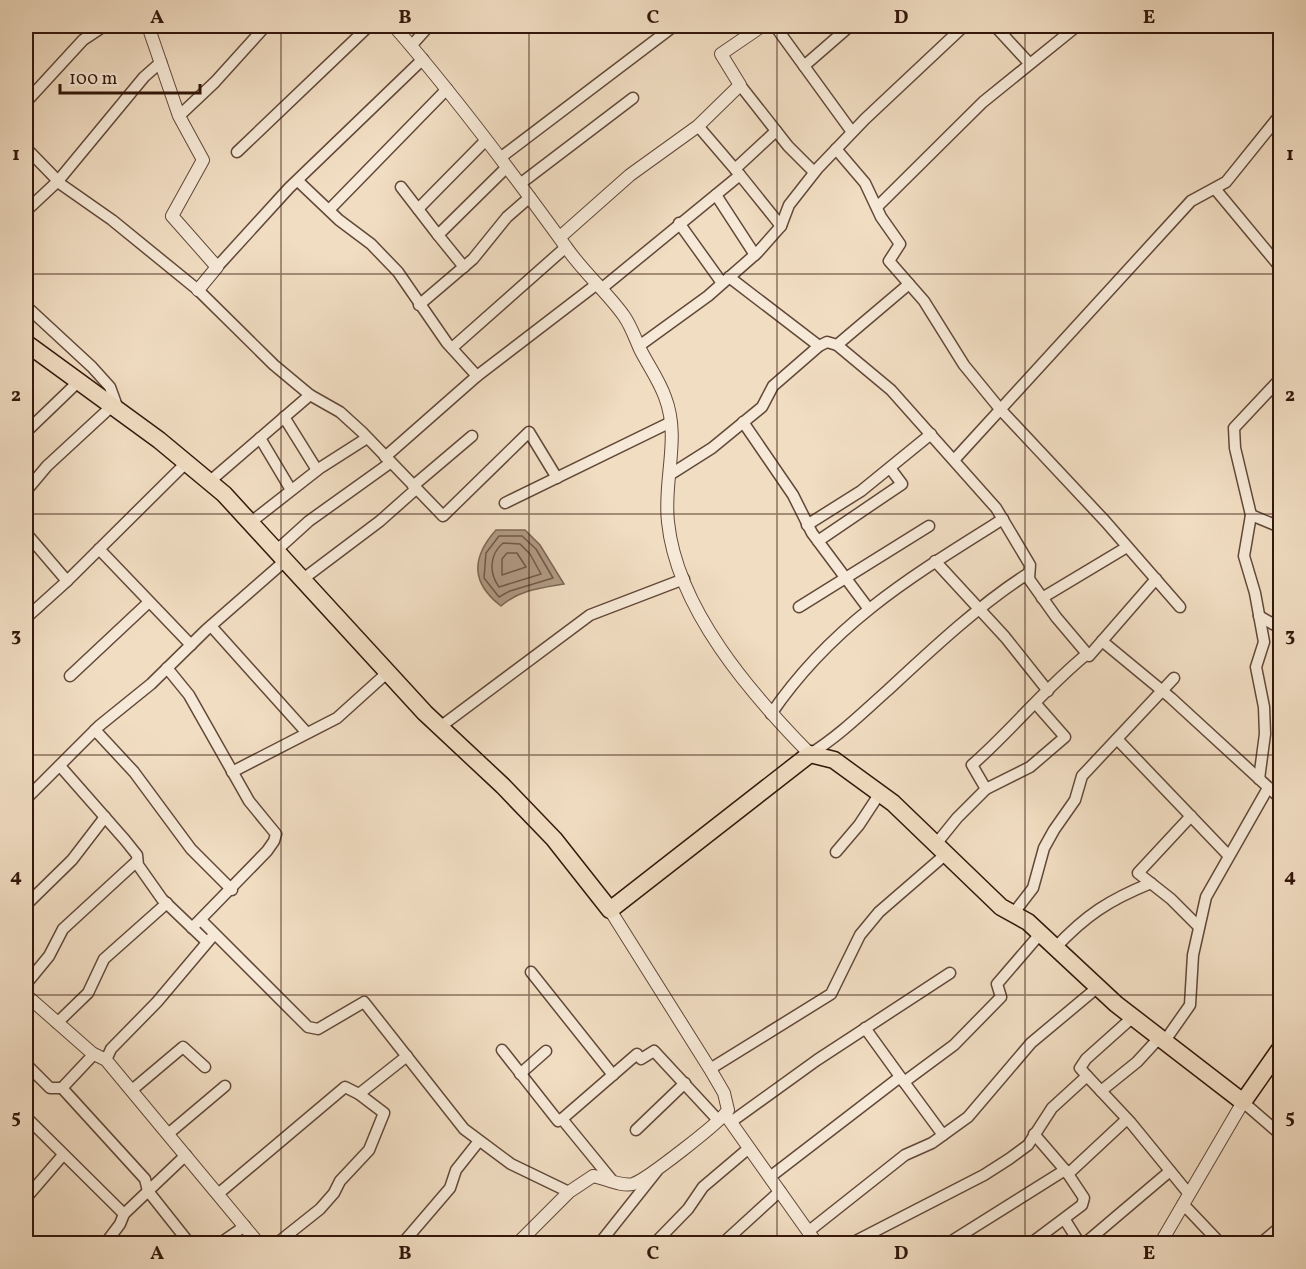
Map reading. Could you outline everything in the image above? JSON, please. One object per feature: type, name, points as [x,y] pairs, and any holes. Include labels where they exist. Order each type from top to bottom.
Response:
[{"type":"highway","points":[[28,349],[78,382],[186,463],[251,522],[440,727],[503,786],[554,839],[610,910],[810,754],[834,760],[880,793],[1001,907],[1040,934],[1133,1017],[1243,1102],[1281,1049]]},
{"type":"street","points":[[26,102],[83,40],[104,26]]},
{"type":"street","points":[[148,26],[179,116],[203,160],[172,216],[217,267]]},
{"type":"street","points":[[237,152],[369,26]]},
{"type":"street","points":[[394,26],[447,89],[563,242],[625,317],[665,395],[671,422],[671,474],[667,522],[678,565],[715,639],[771,714],[810,754],[835,738],[925,655],[1009,585],[1029,573]]},
{"type":"street","points":[[411,46],[429,26]]},
{"type":"street","points":[[438,235],[504,162],[674,26]]},
{"type":"street","points":[[762,26],[721,54],[776,131],[814,172]]},
{"type":"street","points":[[775,26],[852,132]]},
{"type":"street","points":[[804,66],[850,26]]},
{"type":"street","points":[[639,346],[755,255],[781,226],[789,205],[814,172],[852,132],[964,26]]},
{"type":"street","points":[[995,26],[1029,63]]},
{"type":"street","points":[[877,207],[983,102],[1077,26]]},
{"type":"street","points":[[179,116],[215,82],[262,30]]},
{"type":"street","points":[[198,290],[298,181],[423,59]]},
{"type":"street","points":[[26,211],[58,181],[144,77],[160,62]]},
{"type":"street","points":[[452,348],[630,175],[698,126],[741,85]]},
{"type":"street","points":[[329,210],[447,89]]},
{"type":"street","points":[[520,184],[633,98]]},
{"type":"street","points":[[955,459],[1191,201],[1216,190],[1226,182],[1281,115]]},
{"type":"street","points":[[698,126],[781,226]]},
{"type":"street","points":[[26,799],[95,730],[167,668],[211,626],[282,555],[309,521],[388,460],[477,376],[599,286],[716,195],[776,131]]},
{"type":"street","points":[[418,209],[486,140]]},
{"type":"street","points":[[26,148],[58,181],[198,290],[274,365],[310,395],[340,412],[443,516],[529,432],[557,478]]},
{"type":"street","points":[[836,149],[866,183],[877,207],[900,244],[889,261],[924,301],[964,365],[1000,409],[1180,607]]},
{"type":"street","points":[[298,181],[371,244],[398,272],[419,305],[477,376]]},
{"type":"street","points":[[401,187],[464,267]]},
{"type":"street","points":[[1216,190],[1281,267]]},
{"type":"street","points":[[716,195],[755,255]]},
{"type":"street","points":[[419,305],[464,267],[507,217],[530,197]]},
{"type":"street","points":[[679,224],[726,280],[819,346]]},
{"type":"street","points":[[837,345],[909,284]]},
{"type":"street","points":[[26,306],[92,367],[110,387],[115,409],[47,466],[26,490]]},
{"type":"street","points":[[671,474],[712,448],[762,406],[774,386],[819,346],[827,342],[837,345],[891,390],[955,459],[1003,519],[1030,565],[1029,579],[1088,654]]},
{"type":"street","points":[[1259,779],[1265,735],[1264,707],[1256,667],[1264,642],[1245,556],[1251,515],[1235,448],[1234,428],[1281,380]]},
{"type":"street","points":[[26,432],[78,382]]},
{"type":"street","points":[[209,482],[310,395]]},
{"type":"street","points":[[284,417],[317,470]]},
{"type":"street","points":[[505,503],[671,422]]},
{"type":"street","points":[[743,422],[793,495],[807,525],[868,608]]},
{"type":"street","points":[[807,525],[861,491],[931,434]]},
{"type":"street","points":[[303,579],[380,522],[472,436]]},
{"type":"street","points":[[260,438],[291,490]]},
{"type":"street","points":[[251,522],[317,470],[367,438]]},
{"type":"street","points":[[26,618],[67,581],[186,463]]},
{"type":"street","points":[[818,541],[902,484],[890,468]]},
{"type":"street","points":[[1251,515],[1281,527]]},
{"type":"street","points":[[771,714],[786,691],[826,646],[868,608],[935,561],[1003,519]]},
{"type":"street","points":[[799,607],[929,526]]},
{"type":"street","points":[[26,533],[67,581]]},
{"type":"street","points":[[1042,598],[1127,547]]},
{"type":"street","points":[[99,549],[191,645]]},
{"type":"street","points":[[935,561],[1048,691]]},
{"type":"street","points":[[440,727],[590,615],[684,579]]},
{"type":"street","points":[[986,789],[972,765],[1036,704],[1061,674],[1088,654],[1089,656],[1156,579]]},
{"type":"street","points":[[70,676],[149,602]]},
{"type":"street","points":[[1259,616],[1281,628]]},
{"type":"street","points":[[211,626],[307,733]]},
{"type":"street","points":[[1102,641],[1164,692],[1281,798]]},
{"type":"street","points":[[167,668],[189,695],[249,801],[276,834],[274,842],[232,890],[192,928]]},
{"type":"street","points":[[232,772],[337,718],[388,672]]},
{"type":"street","points":[[1013,914],[1032,888],[1044,848],[1076,800],[1082,776],[1164,692],[1174,678]]},
{"type":"street","points":[[710,1069],[831,994],[860,935],[879,912],[941,849],[957,818],[986,789],[1030,767],[1065,737],[1036,704]]},
{"type":"street","points":[[95,730],[134,772],[191,849],[232,890]]},
{"type":"street","points":[[1118,739],[1228,855]]},
{"type":"street","points":[[60,766],[137,855],[138,865],[167,903],[192,928],[211,938],[309,1027],[318,1029],[364,1002],[464,1129],[511,1164],[569,1192]]},
{"type":"street","points":[[1101,1091],[1161,1040],[1190,1005],[1193,955],[1206,897],[1268,788]]},
{"type":"street","points":[[836,852],[859,825],[880,793]]},
{"type":"street","points":[[1191,816],[1138,873],[1199,927]]},
{"type":"street","points":[[26,905],[72,860],[105,817]]},
{"type":"street","points":[[26,984],[49,956],[63,929],[137,861]]},
{"type":"street","points":[[1056,948],[1092,912],[1114,898],[1151,883]]},
{"type":"street","points":[[57,1023],[88,993],[104,959],[167,903]]},
{"type":"street","points":[[610,910],[724,1093],[728,1110],[725,1119]]},
{"type":"street","points":[[201,920],[211,938]]},
{"type":"street","points":[[770,1177],[902,1080],[954,1045],[1001,997],[997,984],[1040,934]]},
{"type":"street","points":[[26,1064],[50,1088],[62,1088],[111,1049],[157,1002],[211,938]]},
{"type":"street","points":[[531,972],[613,1075]]},
{"type":"street","points":[[517,1244],[569,1192],[593,1176],[622,1184],[634,1184],[725,1119],[950,974]]},
{"type":"street","points":[[502,1050],[558,1121],[637,1054],[641,1059],[654,1051],[725,1119],[780,1191],[810,1238],[905,1155],[943,1135],[968,1118],[1031,1043],[1098,987]]},
{"type":"street","points":[[26,995],[100,1057],[132,1090],[259,1244]]},
{"type":"street","points":[[1133,1017],[1086,1059],[1080,1068],[1127,1119],[1170,1172],[1186,1199],[1221,1244]]},
{"type":"street","points":[[866,1028],[943,1135]]},
{"type":"street","points":[[132,1090],[183,1047],[205,1067]]},
{"type":"street","points":[[520,1074],[546,1051]]},
{"type":"street","points":[[359,1094],[406,1056]]},
{"type":"street","points":[[850,1244],[984,1175],[1028,1145],[1052,1108],[1087,1076]]},
{"type":"street","points":[[636,1130],[685,1083]]},
{"type":"street","points":[[168,1134],[225,1086]]},
{"type":"street","points":[[218,1194],[345,1087],[359,1094],[384,1113],[369,1150],[340,1181],[320,1209],[276,1244]]},
{"type":"street","points":[[62,1088],[145,1179],[148,1189],[190,1244]]},
{"type":"street","points":[[1160,1244],[1243,1102],[1281,1134]]},
{"type":"street","points":[[26,1117],[124,1214]]},
{"type":"street","points":[[562,1119],[610,1179]]},
{"type":"street","points":[[947,1244],[1067,1172],[1127,1119]]},
{"type":"street","points":[[1030,1244],[1065,1220],[1082,1205],[1084,1198],[1067,1172],[1034,1134]]},
{"type":"street","points":[[402,1244],[450,1188],[456,1170],[479,1141]]},
{"type":"street","points":[[654,1244],[688,1209],[703,1187],[749,1148]]},
{"type":"street","points":[[26,1198],[63,1155]]},
{"type":"street","points":[[105,1244],[120,1224],[124,1214],[186,1155]]},
{"type":"street","points":[[599,1244],[660,1167]]},
{"type":"street","points":[[1065,1220],[1082,1244],[1170,1172]]},
{"type":"street","points":[[722,1244],[780,1191]]},
{"type":"street","points":[[219,1244],[246,1226]]},
{"type":"street","points":[[1260,1244],[1281,1227]]},
{"type":"water","points":[[496,530],[525,530],[540,545],[564,584],[523,593],[501,606],[484,588],[478,570],[482,550]]}]
